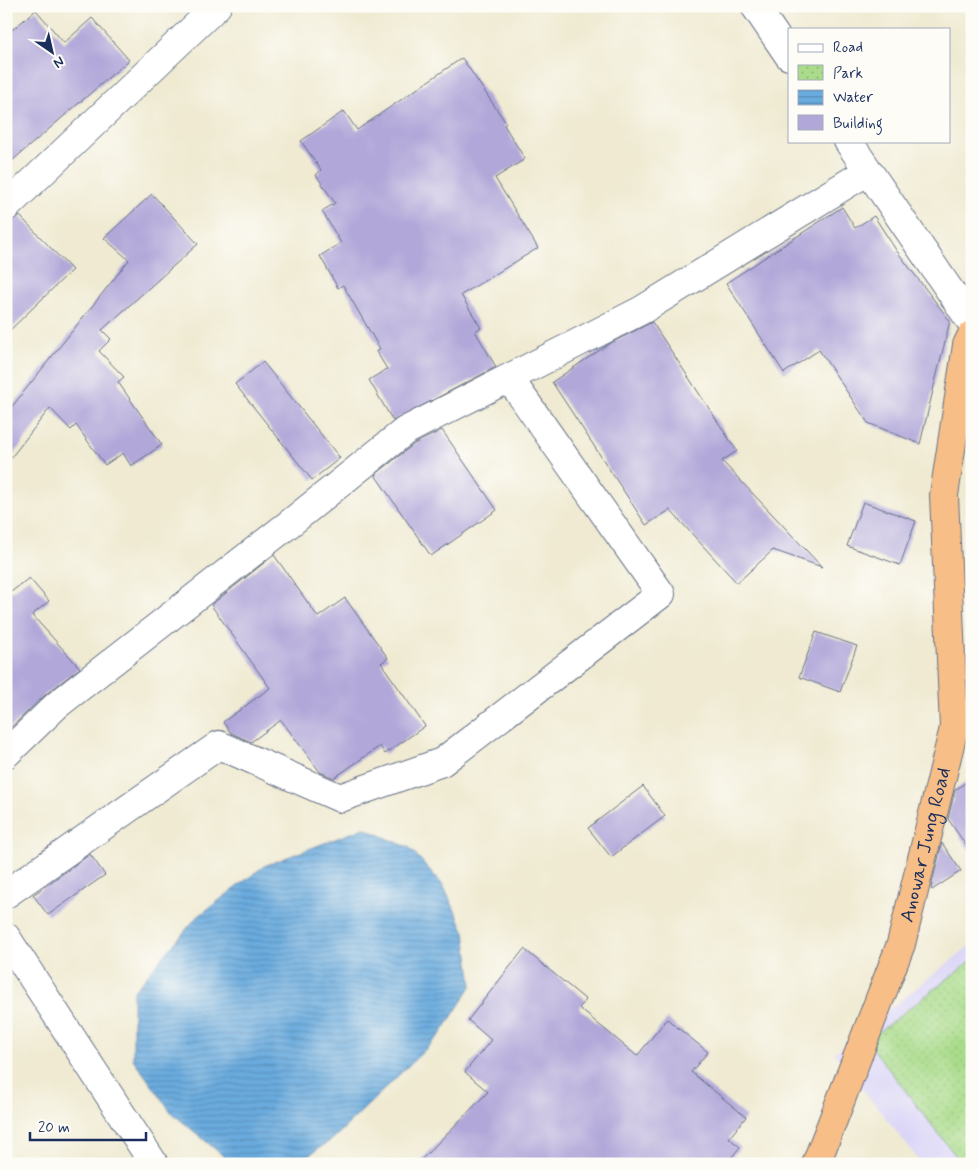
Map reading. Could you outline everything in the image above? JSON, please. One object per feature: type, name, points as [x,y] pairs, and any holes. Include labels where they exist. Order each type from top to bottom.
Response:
[{"type":"highway","name":"Anowar Jung Road","points":[[816,1164],[901,944],[954,728],[944,495],[967,346],[972,335]]},
{"type":"street","points":[[6,207],[217,6]]},
{"type":"street","points":[[755,6],[788,55]]},
{"type":"street","points":[[849,142],[972,323]]},
{"type":"street","points":[[6,754],[57,705],[405,431],[642,310],[868,170]]},
{"type":"street","points":[[6,894],[219,745],[340,798],[442,762],[661,594],[509,378]]},
{"type":"street","points":[[6,937],[154,1164]]},
{"type":"shaded area","points":[[972,944],[972,960],[867,1041],[962,1164],[922,1164],[834,1053]]},
{"type":"green space","points":[[972,960],[972,1164],[962,1164],[867,1041]]},
{"type":"water","points":[[364,828],[410,848],[443,885],[465,932],[472,985],[440,1035],[333,1139],[295,1164],[233,1164],[172,1113],[133,1059],[133,992],[196,918],[264,866]]},
{"type":"building","points":[[36,10],[64,43],[92,18],[129,60],[6,166],[6,35]]},
{"type":"building","points":[[462,58],[506,123],[504,125],[525,159],[495,178],[538,248],[461,295],[481,328],[475,331],[496,367],[393,421],[369,380],[387,369],[376,351],[380,349],[343,285],[338,288],[320,256],[341,243],[322,211],[335,203],[316,175],[321,170],[301,141],[344,111],[357,130]]},
{"type":"building","points":[[152,194],[198,244],[102,330],[111,339],[99,351],[124,377],[118,382],[162,445],[131,466],[123,453],[105,465],[76,425],[71,430],[50,408],[6,464],[6,414],[129,260],[104,238]]},
{"type":"building","points":[[842,207],[855,228],[874,216],[896,250],[950,321],[920,444],[868,423],[819,350],[784,373],[726,283]]},
{"type":"building","points":[[20,216],[72,270],[6,334],[6,222]]},
{"type":"building","points":[[652,322],[737,451],[722,461],[822,567],[773,550],[737,583],[670,510],[646,525],[552,382],[609,344]]},
{"type":"building","points":[[263,362],[340,458],[312,480],[235,384]]},
{"type":"building","points":[[442,430],[497,510],[431,556],[375,475],[414,444]]},
{"type":"building","points":[[863,502],[916,521],[900,565],[847,546]]},
{"type":"building","points":[[274,555],[318,617],[345,598],[388,658],[381,663],[425,726],[385,754],[380,746],[334,778],[320,772],[281,720],[251,742],[231,733],[223,722],[270,688],[211,605]]},
{"type":"building","points":[[29,578],[49,601],[32,615],[80,668],[46,694],[6,732],[6,587],[11,592]]},
{"type":"building","points":[[816,632],[857,646],[840,692],[799,677]]},
{"type":"building","points":[[972,778],[972,854],[948,819],[955,790]]},
{"type":"building","points":[[643,786],[665,816],[611,857],[588,828]]},
{"type":"building","points":[[942,843],[961,871],[932,890],[931,888]]},
{"type":"building","points":[[90,854],[105,875],[48,915],[33,895]]},
{"type":"building","points":[[524,949],[586,1000],[579,1008],[637,1056],[667,1019],[708,1052],[691,1072],[746,1117],[729,1138],[740,1147],[726,1164],[417,1164],[488,1092],[465,1072],[491,1040],[468,1020]]}]
